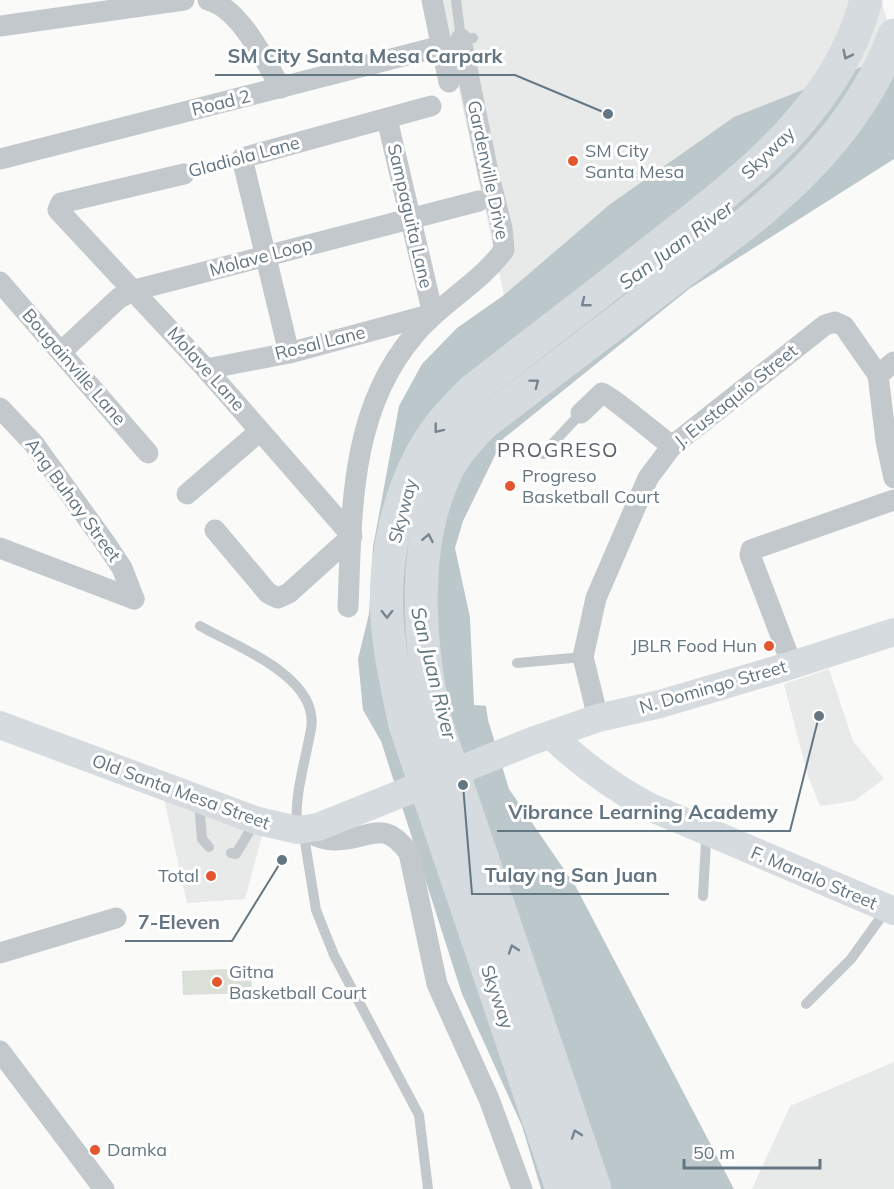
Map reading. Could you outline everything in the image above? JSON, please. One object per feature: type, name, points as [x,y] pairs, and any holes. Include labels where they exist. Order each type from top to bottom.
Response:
[{"type":"highway","name":"Skyway","points":[[562,1189],[405,725],[389,646],[387,615],[391,554],[400,513],[421,455],[452,410],[473,390],[720,197],[766,158],[799,122],[844,62],[859,28],[866,0]]},
{"type":"highway","name":"Skyway","points":[[595,1189],[436,722],[426,677],[422,636],[422,581],[434,510],[445,476],[455,456],[484,423],[745,224],[782,194],[830,146],[857,109],[894,35]]},
{"type":"main road","name":"N. Domingo Street","points":[[364,808],[542,737],[598,718],[660,704],[894,633]]},
{"type":"main road","name":"Old Santa Mesa Street","points":[[0,725],[255,820],[300,830],[318,827],[364,808]]},
{"type":"main road","name":"F. Manalo Street","points":[[542,737],[554,738],[585,767],[615,789],[709,833],[891,910]]},
{"type":"street","points":[[0,26],[184,0]]},
{"type":"street","points":[[208,0],[225,9],[250,36],[281,88]]},
{"type":"street","points":[[432,0],[459,41],[449,82]]},
{"type":"street","name":"Road 2","points":[[0,159],[459,41]]},
{"type":"street","name":"Gardenville Drive","points":[[348,607],[357,464],[371,405],[392,364],[433,314],[490,270],[504,250],[502,228],[459,41]]},
{"type":"street","name":"Gladiola Lane","points":[[242,159],[431,106]]},
{"type":"street","name":"Sampaguita Lane","points":[[387,119],[433,314]]},
{"type":"street","points":[[242,159],[289,353]]},
{"type":"street","name":"Gladiola Lane","points":[[58,206],[61,203],[183,174]]},
{"type":"street","name":"Molave Loop","points":[[62,351],[119,298],[135,290],[479,201]]},
{"type":"street","name":"Molave Lane","points":[[58,206],[58,210],[135,290],[352,536]]},
{"type":"street","name":"Bougainville Lane","points":[[0,282],[148,453]]},
{"type":"street","name":"Rosal Lane","points":[[206,369],[289,353],[433,314]]},
{"type":"street","name":"J. Eustaquio Street","points":[[598,718],[584,657],[596,598],[648,478],[672,446],[825,325],[835,322],[844,326],[886,368]]},
{"type":"street","points":[[886,368],[894,478]]},
{"type":"street","points":[[581,413],[597,396],[602,393],[608,394],[625,412],[672,446]]},
{"type":"street","name":"Ang Buhay Street","points":[[0,408],[34,444],[106,544],[122,568],[136,600],[0,548]]},
{"type":"street","points":[[187,494],[260,431]]},
{"type":"street","points":[[792,665],[750,555],[751,550],[894,500]]},
{"type":"street","points":[[215,530],[268,593],[278,598],[288,593],[352,536]]},
{"type":"street","points":[[300,830],[334,840],[381,831],[400,841],[409,853],[437,984],[489,1099],[522,1189]]},
{"type":"street","points":[[0,953],[116,918]]},
{"type":"street","points":[[0,1051],[104,1189]]},
{"type":"lane","points":[[456,0],[459,41]]},
{"type":"lane","name":"Gladiola Lane","points":[[183,174],[242,159]]},
{"type":"lane","points":[[543,454],[581,413]]},
{"type":"lane","points":[[200,626],[280,670],[297,684],[312,712],[312,728],[295,808],[316,910],[334,955],[419,1115],[428,1189]]},
{"type":"lane","points":[[518,663],[584,657]]},
{"type":"lane","points":[[199,799],[202,839],[209,847]]},
{"type":"lane","points":[[231,853],[236,854],[255,820]]},
{"type":"lane","points":[[703,896],[706,841],[709,833]]},
{"type":"lane","points":[[806,1004],[851,959],[891,910]]},
{"type":"shaded area","name":"SM City Santa Mesa","points":[[439,0],[881,0],[894,42],[894,54],[609,205],[504,295]]},
{"type":"shaded area","points":[[829,669],[853,741],[884,779],[854,801],[820,806],[808,776],[784,684]]},
{"type":"shaded area","points":[[164,799],[263,832],[245,899],[187,903]]},
{"type":"shaded area","name":"Gitna Basketball Court","points":[[251,968],[252,993],[183,995],[182,971]]},
{"type":"shaded area","points":[[894,1062],[894,1189],[752,1189],[790,1106]]},
{"type":"water","name":"San Juan River","points":[[894,54],[894,159],[689,289],[503,439],[463,521],[455,548],[479,659],[488,720],[509,789],[576,887],[734,1189],[541,1189],[522,1126],[462,994],[381,741],[363,710],[358,659],[369,614],[373,547],[399,406],[422,364],[457,328],[504,295],[609,205],[734,117]]},
{"type":"pier","points":[[473,617],[489,706],[474,705],[470,618]]},
{"type":"place","name":"SM City Santa Mesa Carpark","points":[[608,114]]},
{"type":"place","name":"SM City Santa Mesa","points":[[573,161]]},
{"type":"place","name":"Progreso Basketball Court","points":[[510,486]]},
{"type":"place","name":"JBLR Food Hun","points":[[769,646]]},
{"type":"place","name":"Vibrance Learning Academy","points":[[819,716]]},
{"type":"place","name":"Tulay ng San Juan","points":[[463,785]]},
{"type":"place","name":"7-Eleven","points":[[282,860]]},
{"type":"place","name":"Total","points":[[211,876]]},
{"type":"place","name":"Gitna Basketball Court","points":[[217,982]]},
{"type":"place","name":"Damka","points":[[95,1150]]},
{"type":"district","name":"PROGRESO","points":[[558,450]]}]
